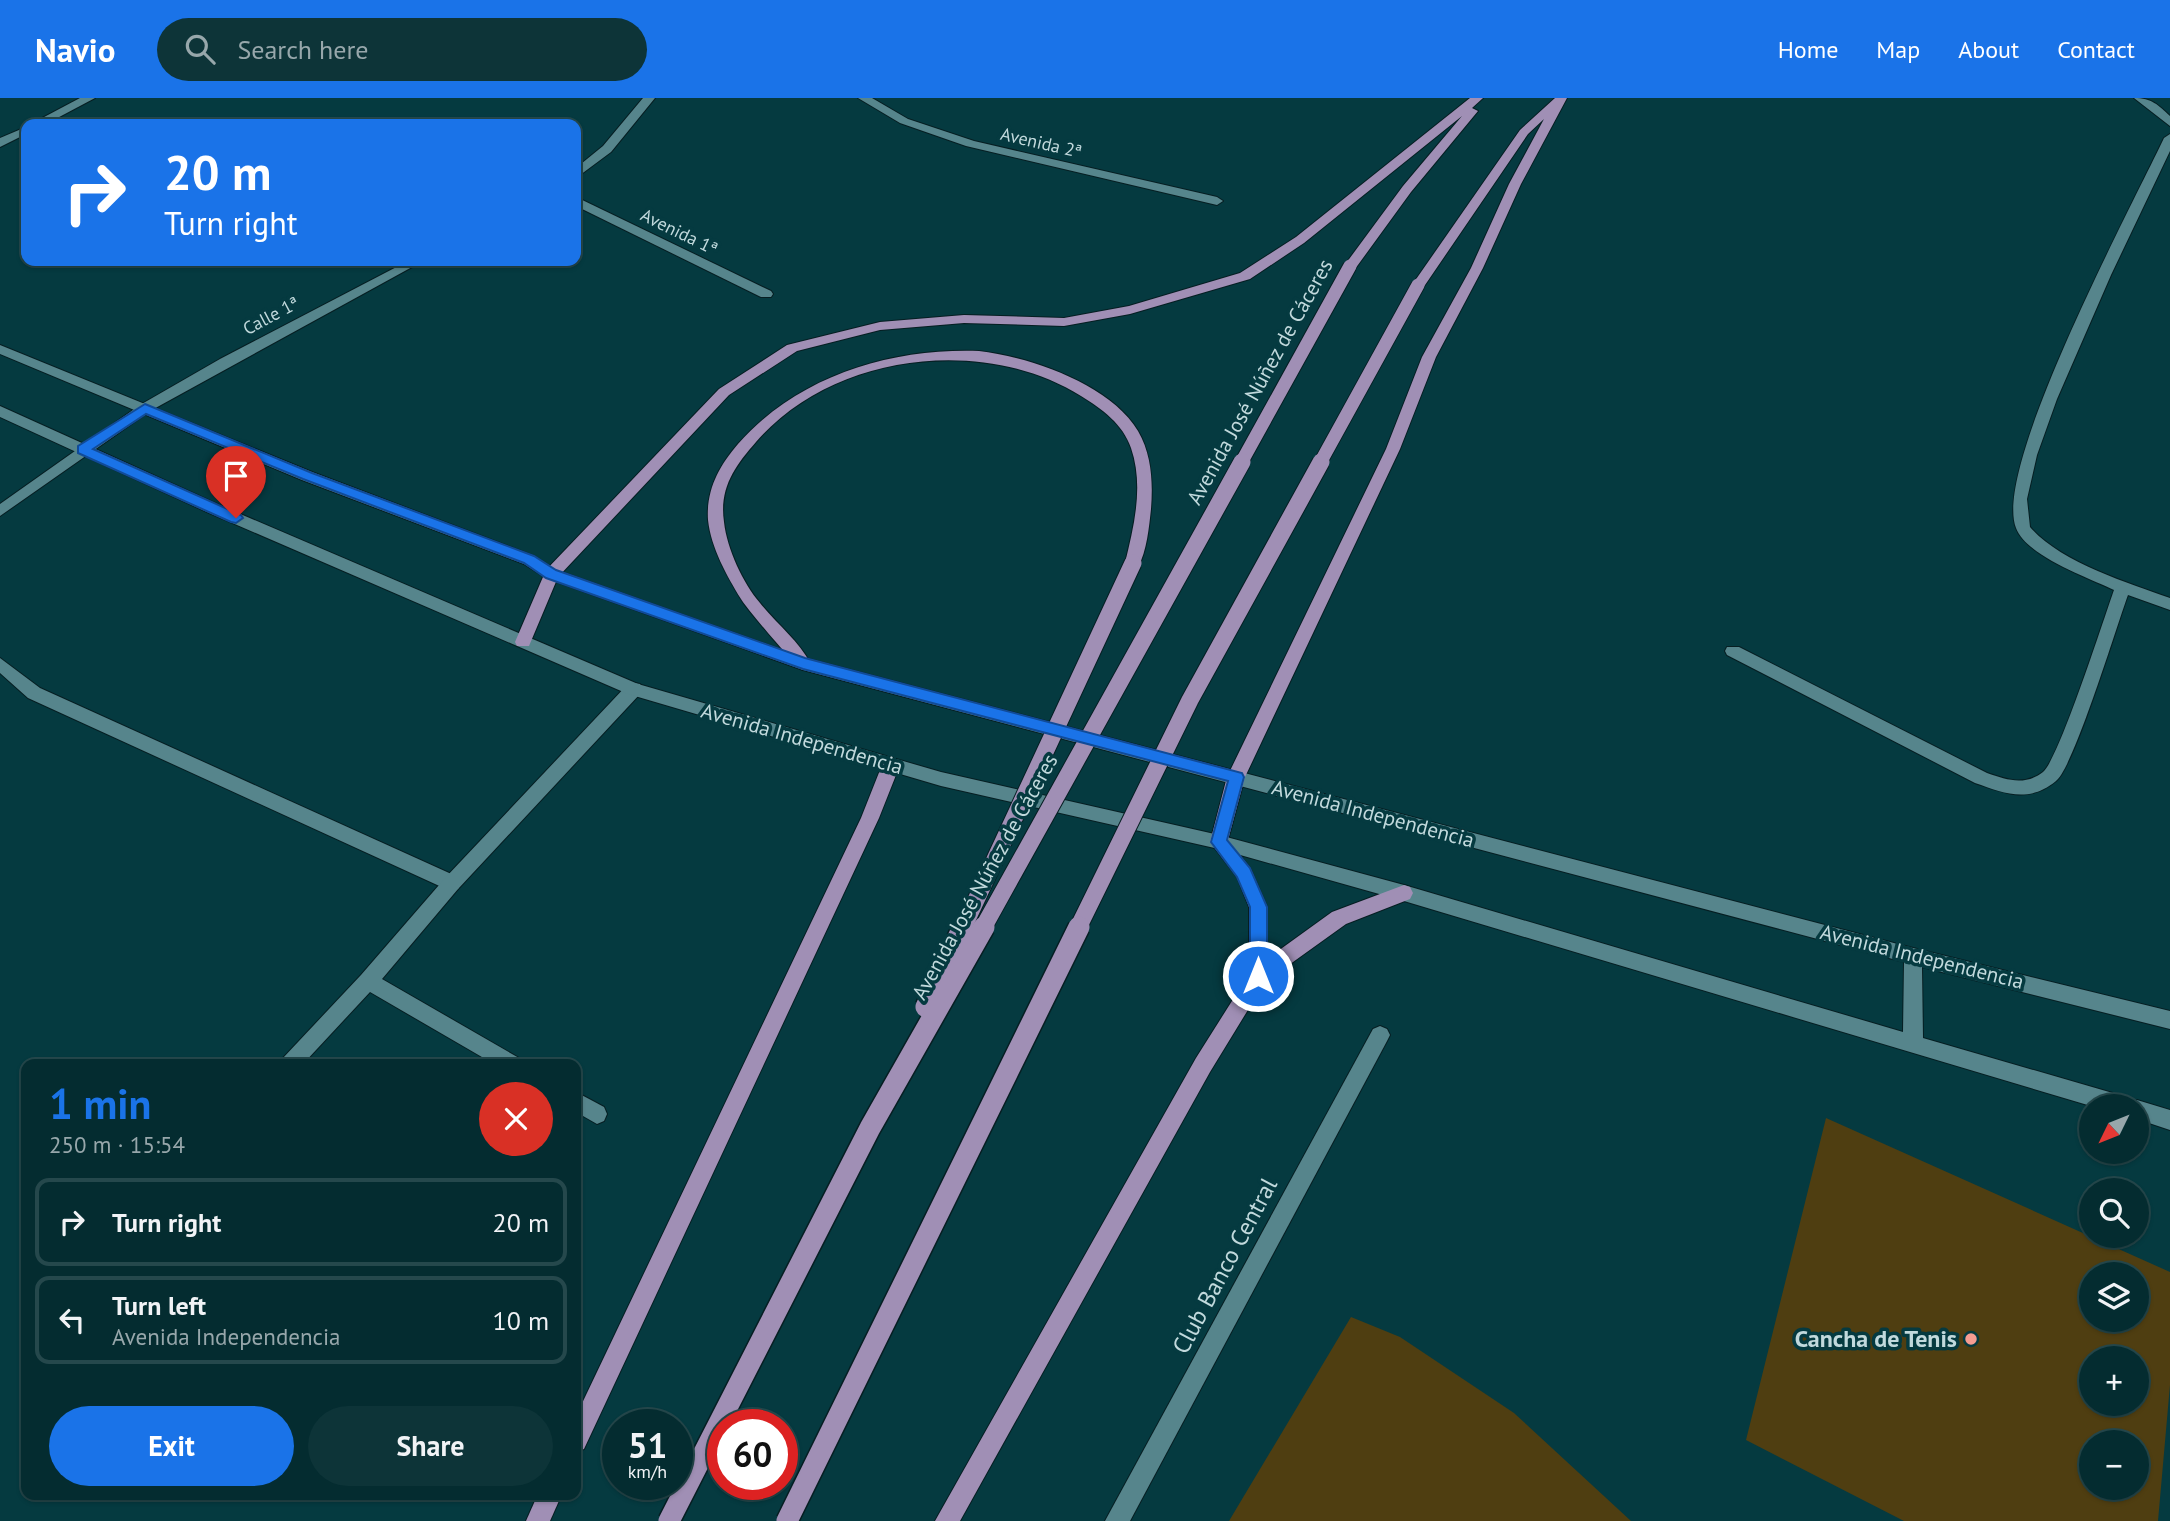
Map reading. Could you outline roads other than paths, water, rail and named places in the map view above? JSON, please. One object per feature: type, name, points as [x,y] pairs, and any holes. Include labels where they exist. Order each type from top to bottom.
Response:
[{"type":"main road","points":[[47,119],[89,98]]},
{"type":"main road","points":[[581,170],[607,149],[649,98]]},
{"type":"main road","name":"Avenida 2ª","points":[[864,98],[904,121],[970,144],[1217,201]]},
{"type":"main road","points":[[523,642],[551,574],[724,392],[792,348],[880,326],[964,319],[1064,322],[1130,310],[1245,276],[1300,240],[1476,98]]},
{"type":"main road","name":"Avenida José Núñez de Cáceres","points":[[669,1521],[870,1128],[1048,814],[1350,266],[1407,189],[1483,98]]},
{"type":"main road","points":[[787,1521],[1190,700],[1418,285],[1524,132],[1561,98]]},
{"type":"main road","points":[[1258,976],[1258,907],[1244,873],[1219,842],[1237,777],[1393,449],[1429,357],[1477,268],[1515,184],[1561,98]]},
{"type":"main road","points":[[2140,98],[2152,105],[2170,123]]},
{"type":"main road","points":[[0,143],[21,132]]},
{"type":"main road","points":[[2170,138],[2152,181],[2073,342],[2027,465],[2019,518],[2031,538],[2048,549],[2123,587],[2170,604]]},
{"type":"main road","name":"Avenida 1ª","points":[[581,203],[766,294]]},
{"type":"main road","name":"Calle 1ª","points":[[0,511],[145,408],[225,362],[407,266]]},
{"type":"main road","name":"Avenida Independencia","points":[[0,349],[307,476],[529,560],[551,574],[803,664],[1913,956],[2170,1020]]},
{"type":"main road","points":[[803,664],[793,644],[754,607],[731,567],[716,522],[722,476],[748,440],[778,410],[818,386],[860,370],[903,360],[965,355],[1014,360],[1054,375],[1097,398],[1131,432],[1142,468],[1146,508],[1133,563],[870,1128]]},
{"type":"main road","name":"Avenida Independencia","points":[[0,411],[212,508],[634,690],[941,779],[1219,842],[2082,1094]]},
{"type":"main road","points":[[1733,651],[1981,778],[2011,789],[2033,786],[2052,775],[2073,728],[2123,587]]},
{"type":"main road","points":[[0,664],[34,693],[452,883]]},
{"type":"main road","points":[[295,1059],[368,981],[452,883],[634,690]]},
{"type":"main road","points":[[581,1430],[870,818],[891,765]]},
{"type":"main road","points":[[947,1521],[1203,1065],[1258,976],[1339,918],[1404,894]]},
{"type":"main road","points":[[1913,956],[1913,1044]]},
{"type":"main road","points":[[368,981],[503,1059]]},
{"type":"main road","name":"Club Banco Central","points":[[1117,1521],[1380,1035]]},
{"type":"main road","points":[[581,1104],[597,1114]]},
{"type":"main road","points":[[2149,1114],[2170,1120]]},
{"type":"main road","points":[[538,1521],[548,1500]]},
{"type":"place","name":"Cancha de Tenis","points":[[1971,1339]]}]
